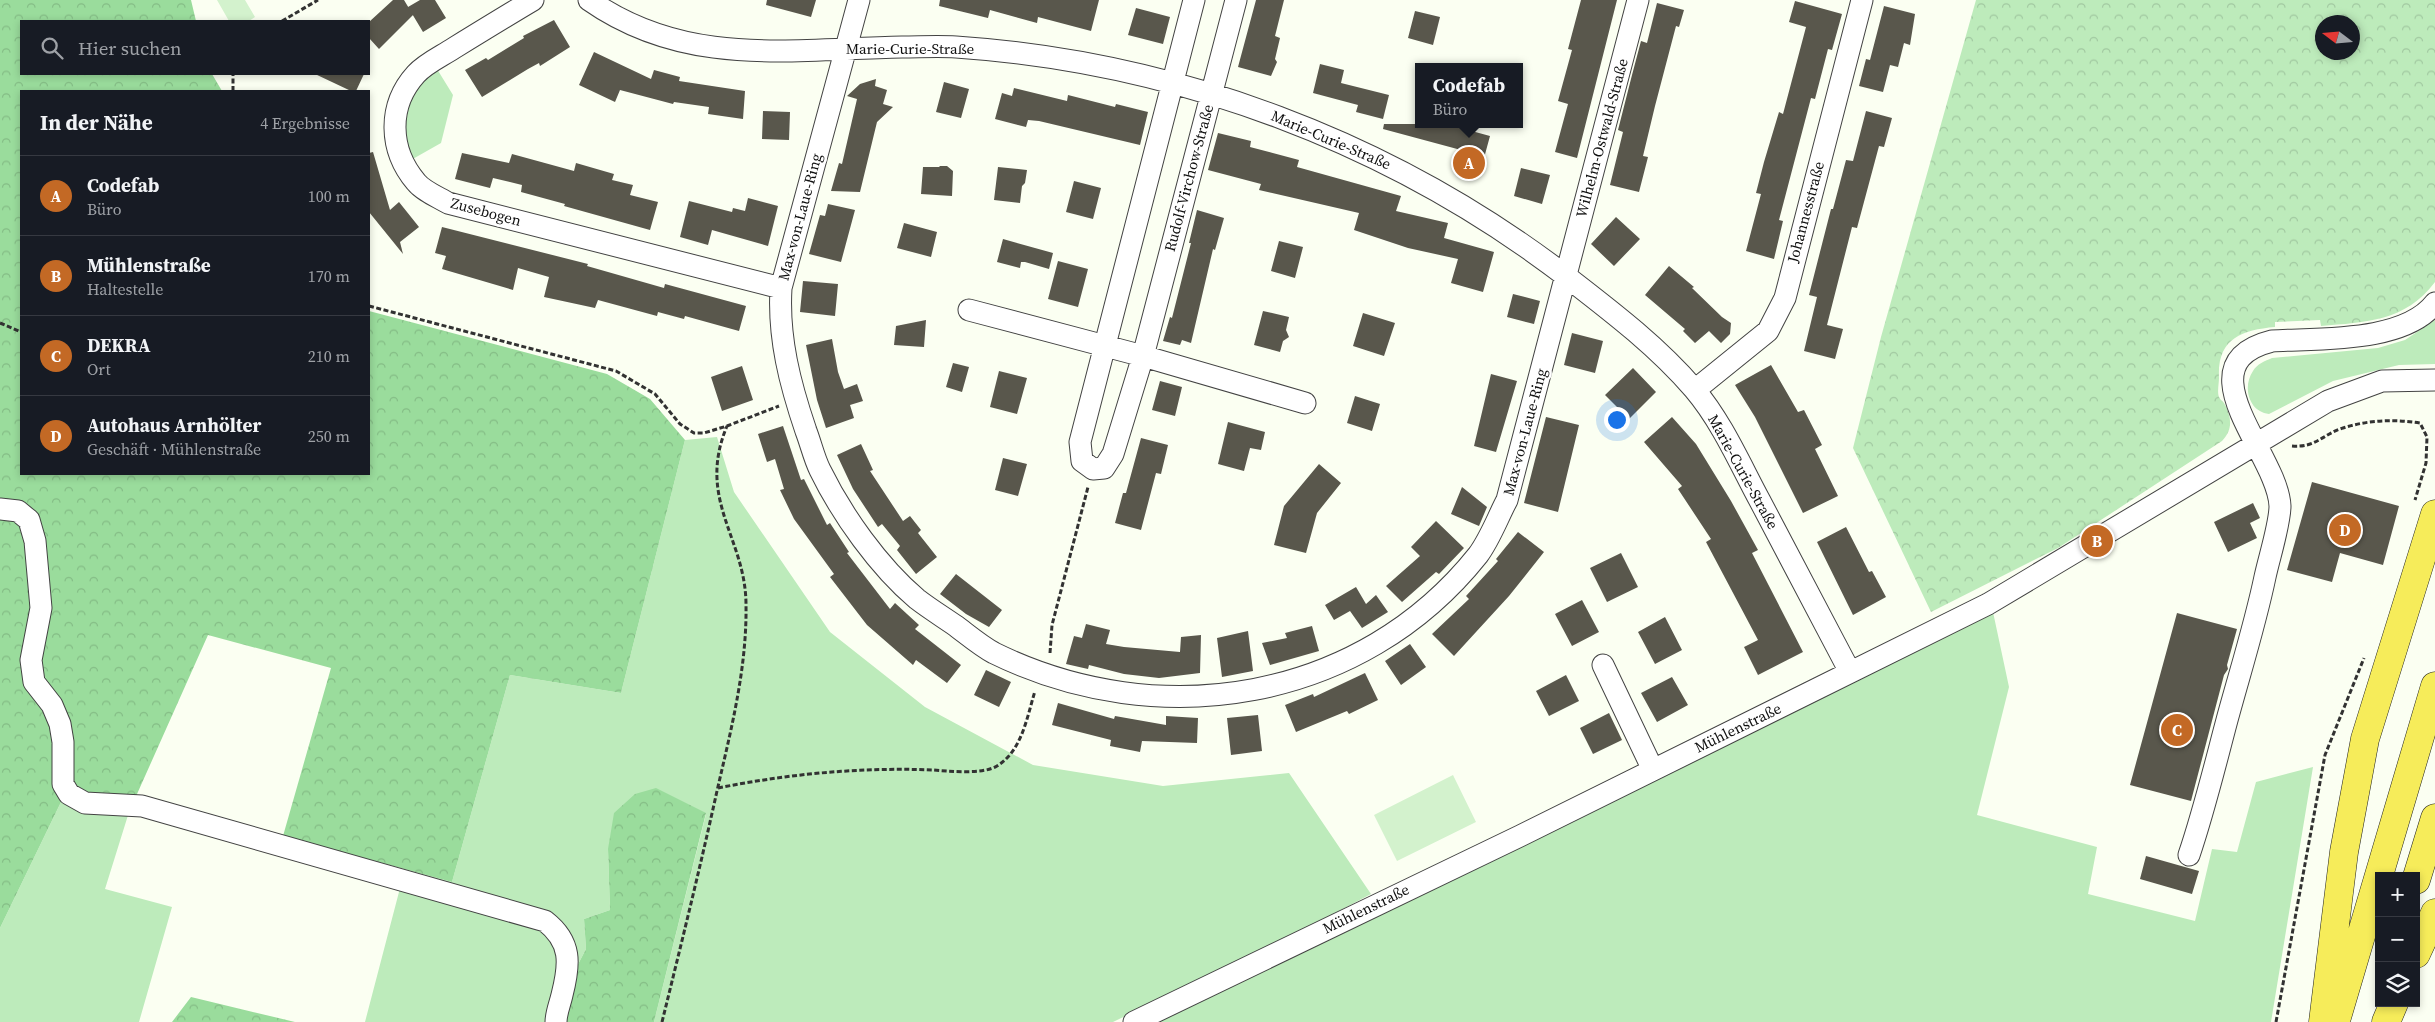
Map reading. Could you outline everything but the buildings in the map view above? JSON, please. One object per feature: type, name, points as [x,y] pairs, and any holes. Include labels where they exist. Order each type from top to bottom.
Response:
[{"type":"highway","points":[[2323,1022],[2344,852],[2365,739],[2424,511]]},
{"type":"highway","points":[[2335,1022],[2435,686]]},
{"type":"highway","points":[[2418,872],[2435,818]]},
{"type":"highway","points":[[2420,945],[2435,913]]},
{"type":"highway","points":[[2374,1022],[2378,1007]]},
{"type":"highway","points":[[2386,1022],[2392,1007]]},
{"type":"street","name":"Zusebogen","points":[[533,0],[433,62],[416,74],[407,86],[396,111],[395,136],[404,167],[417,184],[448,203],[782,288]]},
{"type":"street","name":"Marie-Curie-Straße","points":[[588,0],[646,32],[705,48],[778,52],[846,48],[952,46],[1053,57],[1211,94],[1285,118],[1347,144],[1408,173],[1487,219],[1566,277],[1628,324],[1695,390],[1726,436],[1850,672]]},
{"type":"street","name":"Max-von-Laue-Ring","points":[[859,0],[782,288],[780,313],[783,344],[796,400],[820,469],[863,542],[916,598],[992,652],[1041,673],[1075,684],[1139,696],[1204,697],[1270,686],[1326,669],[1381,642],[1440,597],[1479,553],[1507,500],[1566,277]]},
{"type":"street","points":[[1093,469],[1082,461],[1080,442],[1194,0]]},
{"type":"street","name":"Rudolf-Virchow-Straße","points":[[1093,469],[1104,468],[1113,454],[1143,356],[1236,0]]},
{"type":"street","name":"Wilhelm-Ostwald-Straße","points":[[1566,277],[1638,0]]},
{"type":"street","name":"Johannesstraße","points":[[1695,390],[1768,331],[1785,298],[1862,0]]},
{"type":"street","points":[[2189,855],[2260,599],[2280,507],[2276,483],[2232,392],[2233,374],[2244,354],[2258,344],[2272,341],[2385,333],[2411,323],[2435,303]]},
{"type":"street","points":[[969,310],[1143,356],[1305,403]]},
{"type":"street","name":"Mühlenstraße","points":[[1134,1022],[1653,770],[1988,604],[2328,401],[2382,381],[2435,380]]},
{"type":"street","points":[[0,509],[18,511],[29,520],[36,541],[41,608],[31,660],[34,682],[52,706],[60,724],[63,742],[64,784],[69,794],[85,803],[142,806],[545,921],[559,932],[566,947],[567,975],[556,1022]]},
{"type":"street","points":[[1603,665],[1653,770]]},
{"type":"path","points":[[284,20],[318,0]]},
{"type":"path","points":[[233,75],[233,90]]},
{"type":"path","points":[[370,306],[616,371],[655,394],[680,424],[694,433],[704,433],[727,426],[796,400]]},
{"type":"path","points":[[0,323],[20,332]]},
{"type":"path","points":[[2257,444],[2300,447],[2317,443],[2341,428],[2379,420],[2420,423],[2427,437],[2424,511]]},
{"type":"path","points":[[662,1022],[739,692],[746,604],[744,580],[717,492],[722,439],[727,426]]},
{"type":"path","points":[[718,788],[775,779],[879,768],[964,772],[995,767],[1012,753],[1019,742],[1044,660],[1049,656],[1051,649],[1052,625],[1093,469]]},
{"type":"path","points":[[2276,1022],[2325,755],[2365,655]]},
{"type":"green space","points":[[0,0],[191,0],[196,20],[20,20],[20,75],[213,75],[221,90],[20,90],[20,475],[370,475],[370,311],[607,374],[650,399],[685,440],[621,693],[510,675],[452,882],[283,836],[331,668],[208,635],[129,812],[61,802],[0,928]]},
{"type":"green space","points":[[217,0],[245,0],[255,17],[250,20],[228,20]]},
{"type":"green space","points":[[1976,0],[2435,0],[2435,282],[2411,305],[2384,318],[2354,323],[2321,326],[2320,320],[2275,322],[2275,327],[2252,331],[2234,339],[2222,354],[2219,365],[2218,395],[2224,402],[2230,418],[2230,428],[2222,441],[2058,548],[1931,612],[1853,448],[1881,337]]},
{"type":"green space","points":[[437,69],[453,95],[441,143],[411,160],[405,134],[407,106],[416,87]]},
{"type":"green space","points":[[2435,320],[2435,364],[2399,365],[2333,381],[2269,414],[2257,409],[2249,398],[2248,384],[2253,371],[2259,365],[2272,358],[2378,348],[2405,340]]},
{"type":"green space","points":[[717,437],[734,492],[830,632],[925,707],[1033,765],[1163,786],[1289,773],[1371,894],[1305,929],[1113,1022],[654,1022],[706,814],[608,849],[610,910],[584,919],[586,949],[574,972],[562,1022],[365,1022],[405,869],[452,882],[510,675],[621,693],[685,440]]},
{"type":"green space","points":[[1993,612],[2009,687],[1977,815],[2097,847],[2088,894],[2195,921],[2212,849],[2237,852],[2256,782],[2313,767],[2271,1022],[1156,1022]]},
{"type":"green space","points":[[1453,775],[1476,822],[1397,861],[1374,815]]},
{"type":"green space","points":[[656,788],[706,813],[654,1022],[562,1022],[574,972],[586,949],[584,919],[610,910],[608,849],[614,813],[635,794]]},
{"type":"green space","points":[[61,802],[129,812],[105,889],[172,907],[139,1022],[0,1022],[0,928]]},
{"type":"green space","points":[[191,997],[295,1022],[172,1022]]},
{"type":"place","name":"Codefab","points":[[1469,163]]},
{"type":"place","name":"Autohaus Arnhölter","points":[[2345,530]]},
{"type":"place","name":"Mühlenstraße","points":[[2097,541]]},
{"type":"place","name":"DEKRA","points":[[2177,730]]}]
